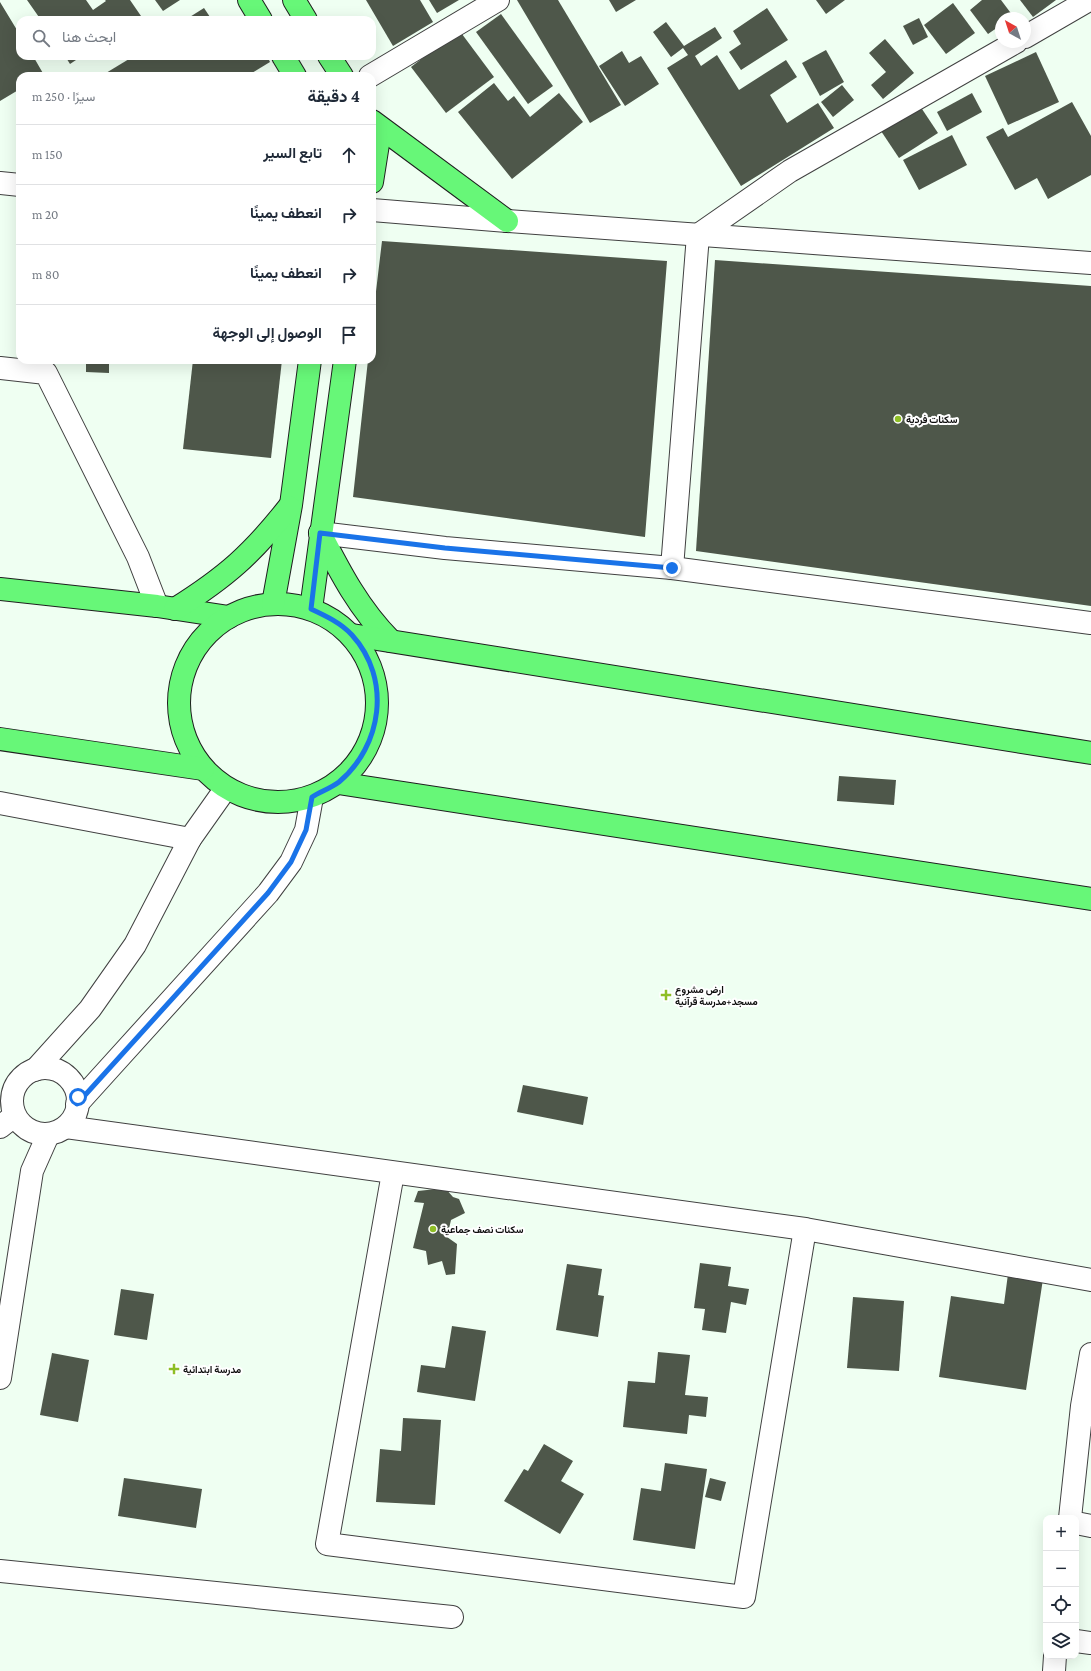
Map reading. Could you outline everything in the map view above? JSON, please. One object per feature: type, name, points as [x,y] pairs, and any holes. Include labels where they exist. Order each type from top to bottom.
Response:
[{"type":"main road","points":[[249,0],[259,16]]},
{"type":"main road","points":[[294,0],[304,16]]},
{"type":"main road","points":[[285,60],[293,72]]},
{"type":"main road","points":[[332,60],[339,72]]},
{"type":"main road","points":[[376,125],[507,221]]},
{"type":"main road","points":[[376,137],[378,144],[376,157]]},
{"type":"main road","points":[[272,604],[291,504],[309,364]]},
{"type":"main road","points":[[311,609],[320,533],[344,364]]},
{"type":"main road","points":[[166,607],[207,589],[237,566],[264,539],[291,504]]},
{"type":"main road","points":[[320,533],[349,588],[362,609],[391,641]]},
{"type":"main road","points":[[0,589],[166,607],[229,617]]},
{"type":"main road","points":[[272,604],[292,604],[311,609],[333,620],[352,636],[370,663],[378,696],[375,729],[361,759],[338,783],[312,797],[283,803],[253,800],[226,788],[203,769],[187,745],[179,717],[180,687],[189,659],[206,635],[229,617],[257,606],[272,604]]},
{"type":"main road","points":[[352,636],[1091,753]]},
{"type":"main road","points":[[0,739],[203,769]]},
{"type":"main road","points":[[338,783],[1091,899]]},
{"type":"street","points":[[376,72],[498,0]]},
{"type":"street","points":[[1031,34],[1089,0]]},
{"type":"street","points":[[698,235],[790,172],[1006,48]]},
{"type":"street","points":[[0,183],[16,185]]},
{"type":"street","points":[[376,210],[1091,263]]},
{"type":"street","points":[[672,568],[698,235]]},
{"type":"street","points":[[0,368],[46,373],[138,557],[166,607]]},
{"type":"street","points":[[320,533],[445,548],[672,568],[1091,623]]},
{"type":"street","points":[[35,1070],[90,1009],[135,945],[190,839],[226,788]]},
{"type":"street","points":[[77,1104],[272,887],[291,862],[306,830],[312,797]]},
{"type":"street","points":[[0,803],[190,839]]},
{"type":"street","points":[[0,1378],[32,1171],[57,1131],[73,1119],[77,1104],[78,1097],[74,1086],[68,1077],[57,1071],[46,1068],[35,1070],[24,1075],[17,1083],[6,1113],[28,1130],[37,1134],[57,1131],[393,1173],[805,1229],[1091,1280]]},
{"type":"street","points":[[393,1173],[327,1544],[744,1597],[805,1229]]},
{"type":"street","points":[[1070,1515],[1087,1406],[1091,1354]]},
{"type":"street","points":[[1079,1524],[1091,1526]]},
{"type":"street","points":[[0,1571],[452,1617]]},
{"type":"street","points":[[1079,1641],[1091,1643]]},
{"type":"street","points":[[1054,1671],[1055,1659]]},
{"type":"building","points":[[27,0],[86,0],[93,10],[106,1],[105,0],[130,0],[141,16],[38,16]]},
{"type":"building","points":[[155,0],[180,0],[163,11]]},
{"type":"building","points":[[366,0],[420,0],[433,22],[393,46]]},
{"type":"building","points":[[429,0],[459,0],[437,13]]},
{"type":"building","points":[[517,0],[558,0],[621,105],[590,123]]},
{"type":"building","points":[[609,0],[636,0],[616,12]]},
{"type":"building","points":[[816,0],[845,0],[826,14]]},
{"type":"building","points":[[982,0],[1001,0],[1010,12],[995,12],[995,29],[988,34],[970,10]]},
{"type":"building","points":[[1020,0],[1056,0],[1033,17],[1031,12],[1029,12]]},
{"type":"building","points":[[0,2],[16,28],[16,60],[35,60],[42,72],[16,72],[16,91],[0,101]]},
{"type":"building","points":[[953,3],[975,33],[946,54],[924,25]]},
{"type":"building","points":[[204,8],[209,16],[191,16]]},
{"type":"building","points":[[767,8],[788,40],[741,70],[729,52],[741,44],[733,31]]},
{"type":"building","points":[[501,14],[553,86],[528,104],[476,32]]},
{"type":"building","points":[[919,18],[928,37],[913,45],[903,26]]},
{"type":"building","points":[[666,22],[684,46],[715,27],[722,38],[695,56],[701,66],[717,55],[739,90],[786,60],[797,77],[770,95],[787,123],[818,103],[834,128],[741,186],[667,68],[688,55],[683,48],[671,57],[653,32]]},
{"type":"building","points":[[459,30],[494,77],[446,113],[411,67]]},
{"type":"building","points":[[885,39],[914,73],[883,99],[871,85],[886,72],[869,53]]},
{"type":"building","points":[[826,50],[844,82],[820,96],[802,63]]},
{"type":"building","points":[[622,51],[629,63],[641,56],[659,84],[625,106],[599,66]]},
{"type":"building","points":[[1036,52],[1059,102],[1008,125],[985,76]]},
{"type":"building","points":[[68,60],[76,60],[70,64]]},
{"type":"building","points":[[127,60],[269,60],[270,62],[254,72],[108,72]]},
{"type":"building","points":[[494,83],[508,101],[514,96],[530,117],[559,93],[583,122],[512,179],[458,112]]},
{"type":"building","points":[[842,85],[854,100],[833,117],[821,102]]},
{"type":"building","points":[[972,93],[982,112],[947,131],[937,112]]},
{"type":"building","points":[[1072,102],[1091,136],[1091,175],[1048,199],[1037,178],[1015,190],[986,137],[1003,128],[1008,137]]},
{"type":"building","points":[[918,103],[938,133],[899,158],[879,128]]},
{"type":"building","points":[[952,135],[967,165],[919,190],[903,160]]},
{"type":"building","points":[[382,241],[667,261],[645,537],[353,497],[368,364],[376,364],[376,291]]},
{"type":"building","name":"سكنات فردية","points":[[715,260],[1091,286],[1091,606],[696,551]]},
{"type":"building","points":[[86,364],[109,364],[109,373],[86,372]]},
{"type":"building","points":[[193,364],[282,364],[271,458],[183,449]]},
{"type":"building","points":[[839,776],[896,780],[894,805],[837,801]]},
{"type":"building","points":[[523,1085],[588,1097],[583,1125],[517,1112]]},
{"type":"building","name":"سكنات نصف جماعية","points":[[445,1188],[453,1197],[459,1199],[465,1213],[451,1220],[447,1237],[457,1244],[455,1274],[446,1275],[442,1261],[428,1265],[426,1251],[413,1248],[424,1203],[414,1202],[418,1191]]},
{"type":"building","points":[[700,1263],[731,1267],[728,1286],[749,1289],[746,1305],[731,1302],[726,1333],[702,1330],[705,1309],[694,1308]]},
{"type":"building","points":[[567,1264],[602,1269],[598,1295],[604,1296],[598,1337],[556,1330]]},
{"type":"building","points":[[1008,1274],[1043,1279],[1026,1390],[939,1377],[951,1296],[1004,1304]]},
{"type":"building","points":[[121,1289],[154,1294],[147,1340],[114,1335]]},
{"type":"building","points":[[853,1297],[904,1301],[899,1371],[847,1368]]},
{"type":"building","points":[[452,1326],[486,1331],[475,1401],[417,1392],[421,1365],[445,1368]]},
{"type":"building","points":[[658,1352],[690,1355],[685,1395],[708,1397],[706,1417],[689,1415],[687,1434],[623,1427],[628,1381],[655,1383]]},
{"type":"building","points":[[52,1353],[89,1360],[78,1422],[40,1415]]},
{"type":"building","points":[[403,1418],[441,1420],[435,1505],[376,1502],[380,1449],[401,1451]]},
{"type":"building","points":[[544,1444],[573,1461],[561,1481],[584,1494],[560,1534],[504,1501],[524,1469],[528,1471]]},
{"type":"building","points":[[665,1463],[707,1469],[695,1549],[633,1540],[641,1488],[661,1491]]},
{"type":"building","points":[[124,1478],[202,1489],[196,1528],[118,1516]]},
{"type":"building","points":[[710,1478],[726,1482],[721,1501],[705,1497]]},
{"type":"place","name":"سكنات فردية","points":[[898,419]]},
{"type":"place","name":"ارض مشروع مسجد+مدرسة قرآنية","points":[[666,995]]},
{"type":"place","name":"سكنات نصف جماعية","points":[[433,1229]]},
{"type":"place","name":"مدرسة ابتدائية","points":[[174,1369]]},
{"type":"route","points":[[78,1097],[77,1104],[268,893],[291,862],[306,830],[312,797],[338,783],[361,759],[375,729],[378,696],[370,663],[352,636],[333,620],[311,609],[320,533],[445,548],[672,568]]}]
